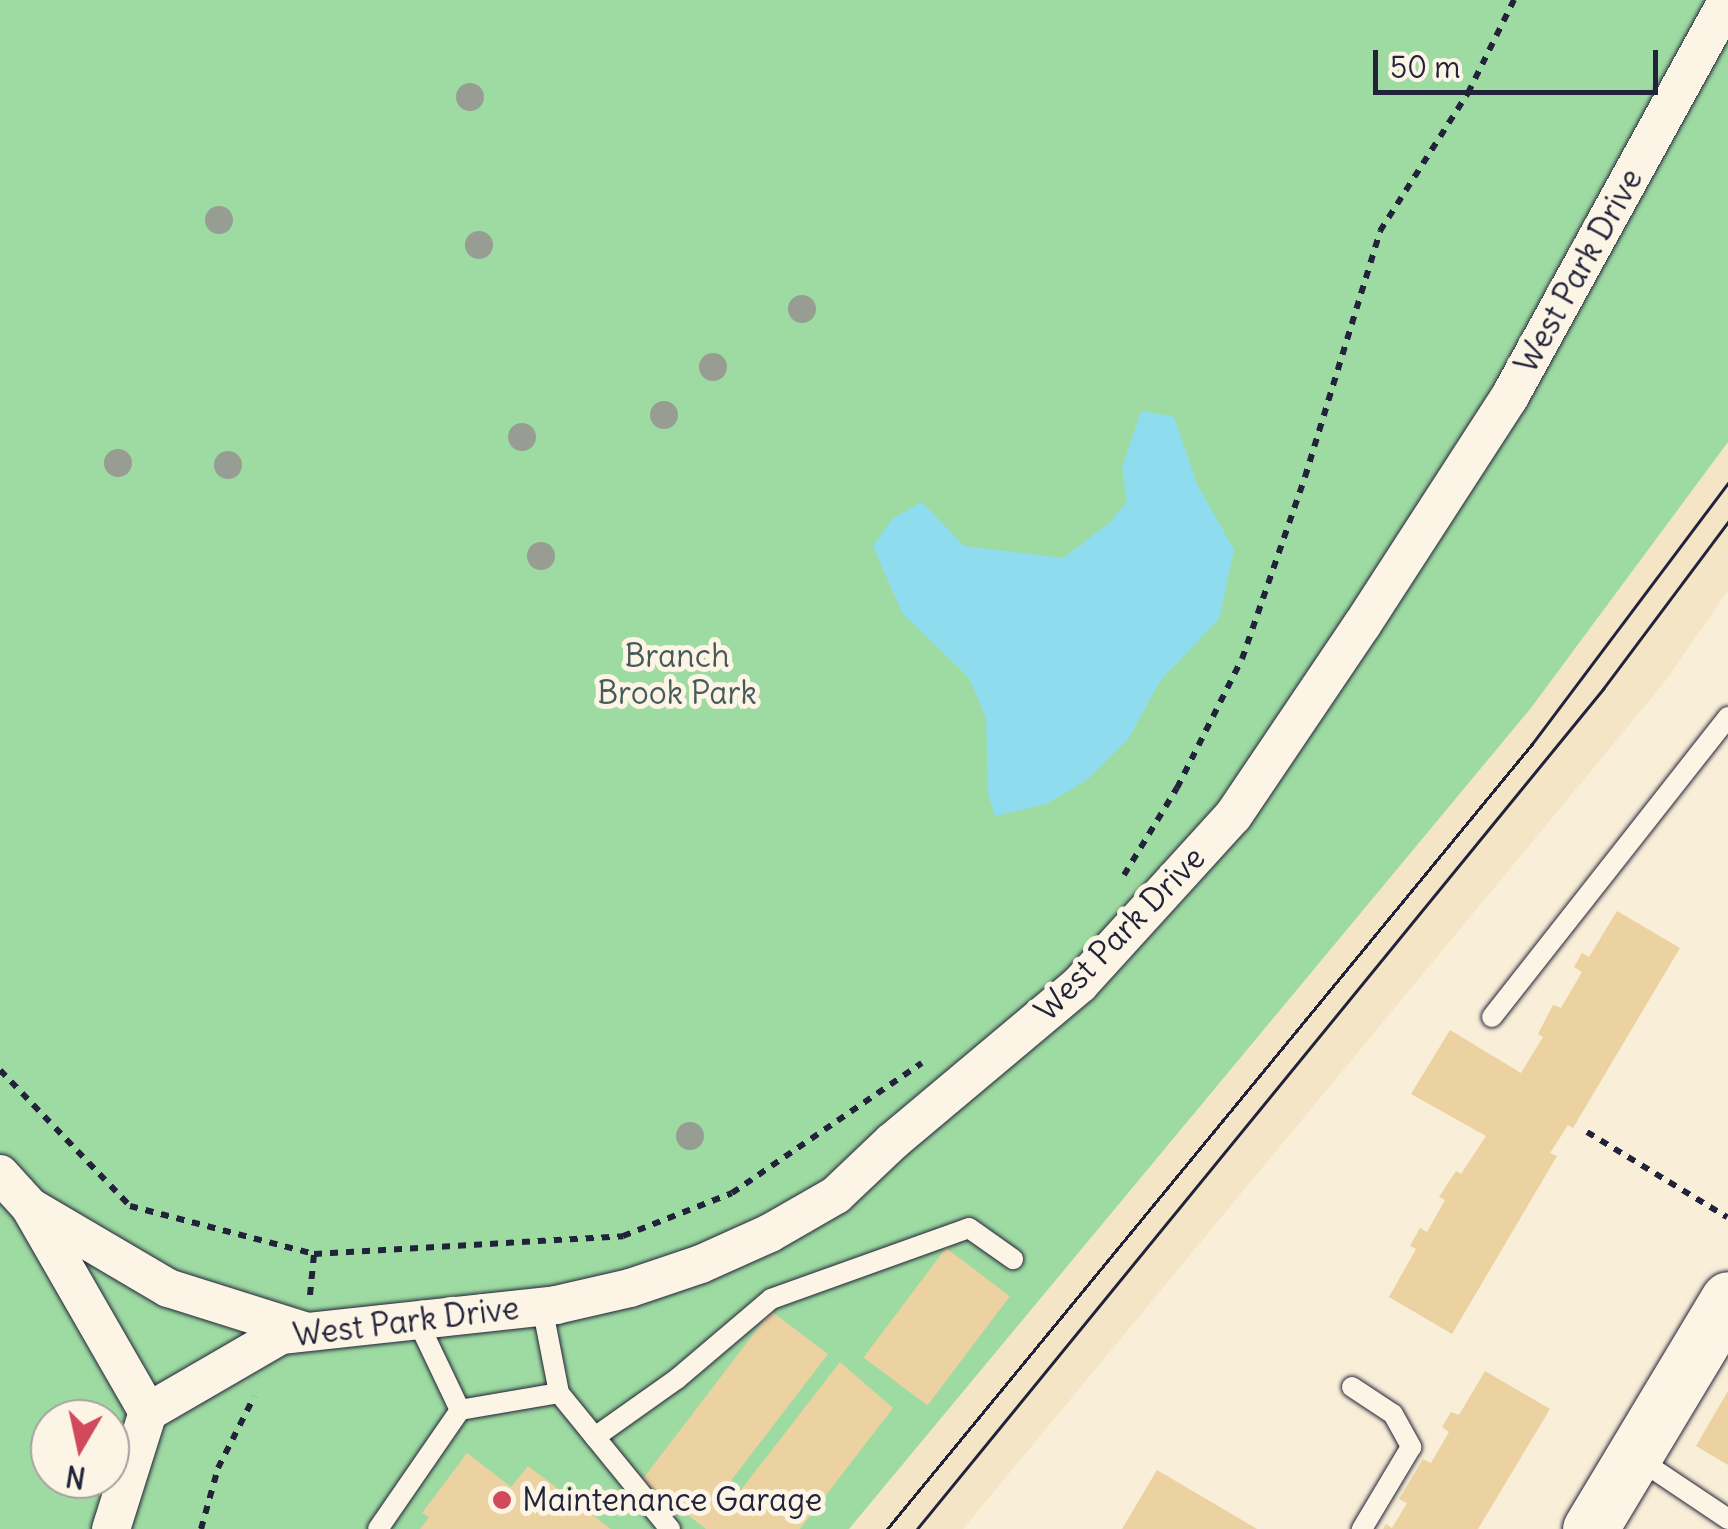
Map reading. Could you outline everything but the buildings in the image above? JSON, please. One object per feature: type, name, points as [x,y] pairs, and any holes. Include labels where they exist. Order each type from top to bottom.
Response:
[{"type":"street","name":"West Park Drive","points":[[148,1412],[282,1334],[542,1306],[630,1288],[702,1264],[770,1233],[836,1195],[893,1141],[1080,984],[1234,816],[1508,398],[1728,0]]},
{"type":"street","points":[[0,1174],[30,1207],[148,1412],[111,1529]]},
{"type":"street","points":[[30,1207],[168,1288],[307,1332]]},
{"type":"street","points":[[1590,1529],[1728,1299]]},
{"type":"lane","points":[[1492,1017],[1728,717]]},
{"type":"lane","points":[[595,1437],[677,1379],[771,1299],[969,1228],[1013,1260]]},
{"type":"lane","points":[[542,1306],[559,1394],[670,1529]]},
{"type":"lane","points":[[417,1320],[460,1410]]},
{"type":"lane","points":[[1352,1387],[1393,1414],[1411,1446],[1362,1529]]},
{"type":"lane","points":[[378,1529],[460,1410],[559,1394]]},
{"type":"lane","points":[[1634,1456],[1728,1518]]},
{"type":"path","points":[[1120,881],[1177,788],[1242,659],[1305,477],[1380,231],[1468,93],[1514,0]]},
{"type":"path","points":[[0,1070],[130,1206],[314,1254],[623,1236],[732,1193],[934,1054]]},
{"type":"path","points":[[1587,1132],[1727,1217]]},
{"type":"path","points":[[200,1529],[218,1468],[249,1402],[263,1390]]},
{"type":"shaded area","points":[[1728,442],[1728,591],[1663,684],[963,1529],[849,1529],[1531,708]]},
{"type":"green space","name":"Branch Brook Park","points":[[0,0],[1728,0],[1728,442],[1531,708],[849,1529],[0,1529]]},
{"type":"water","points":[[1141,411],[1174,417],[1197,484],[1234,550],[1219,619],[1160,681],[1129,738],[1087,780],[1046,804],[995,816],[988,794],[986,718],[969,678],[902,613],[873,546],[893,518],[922,502],[964,546],[1063,558],[1109,523],[1127,502],[1122,468]]},
{"type":"tram line","points":[[887,1529],[1532,744],[1728,483]]},
{"type":"tram line","points":[[917,1529],[1603,689],[1728,522]]},
{"type":"place","name":"Maintenance Garage","points":[[502,1500]]}]
